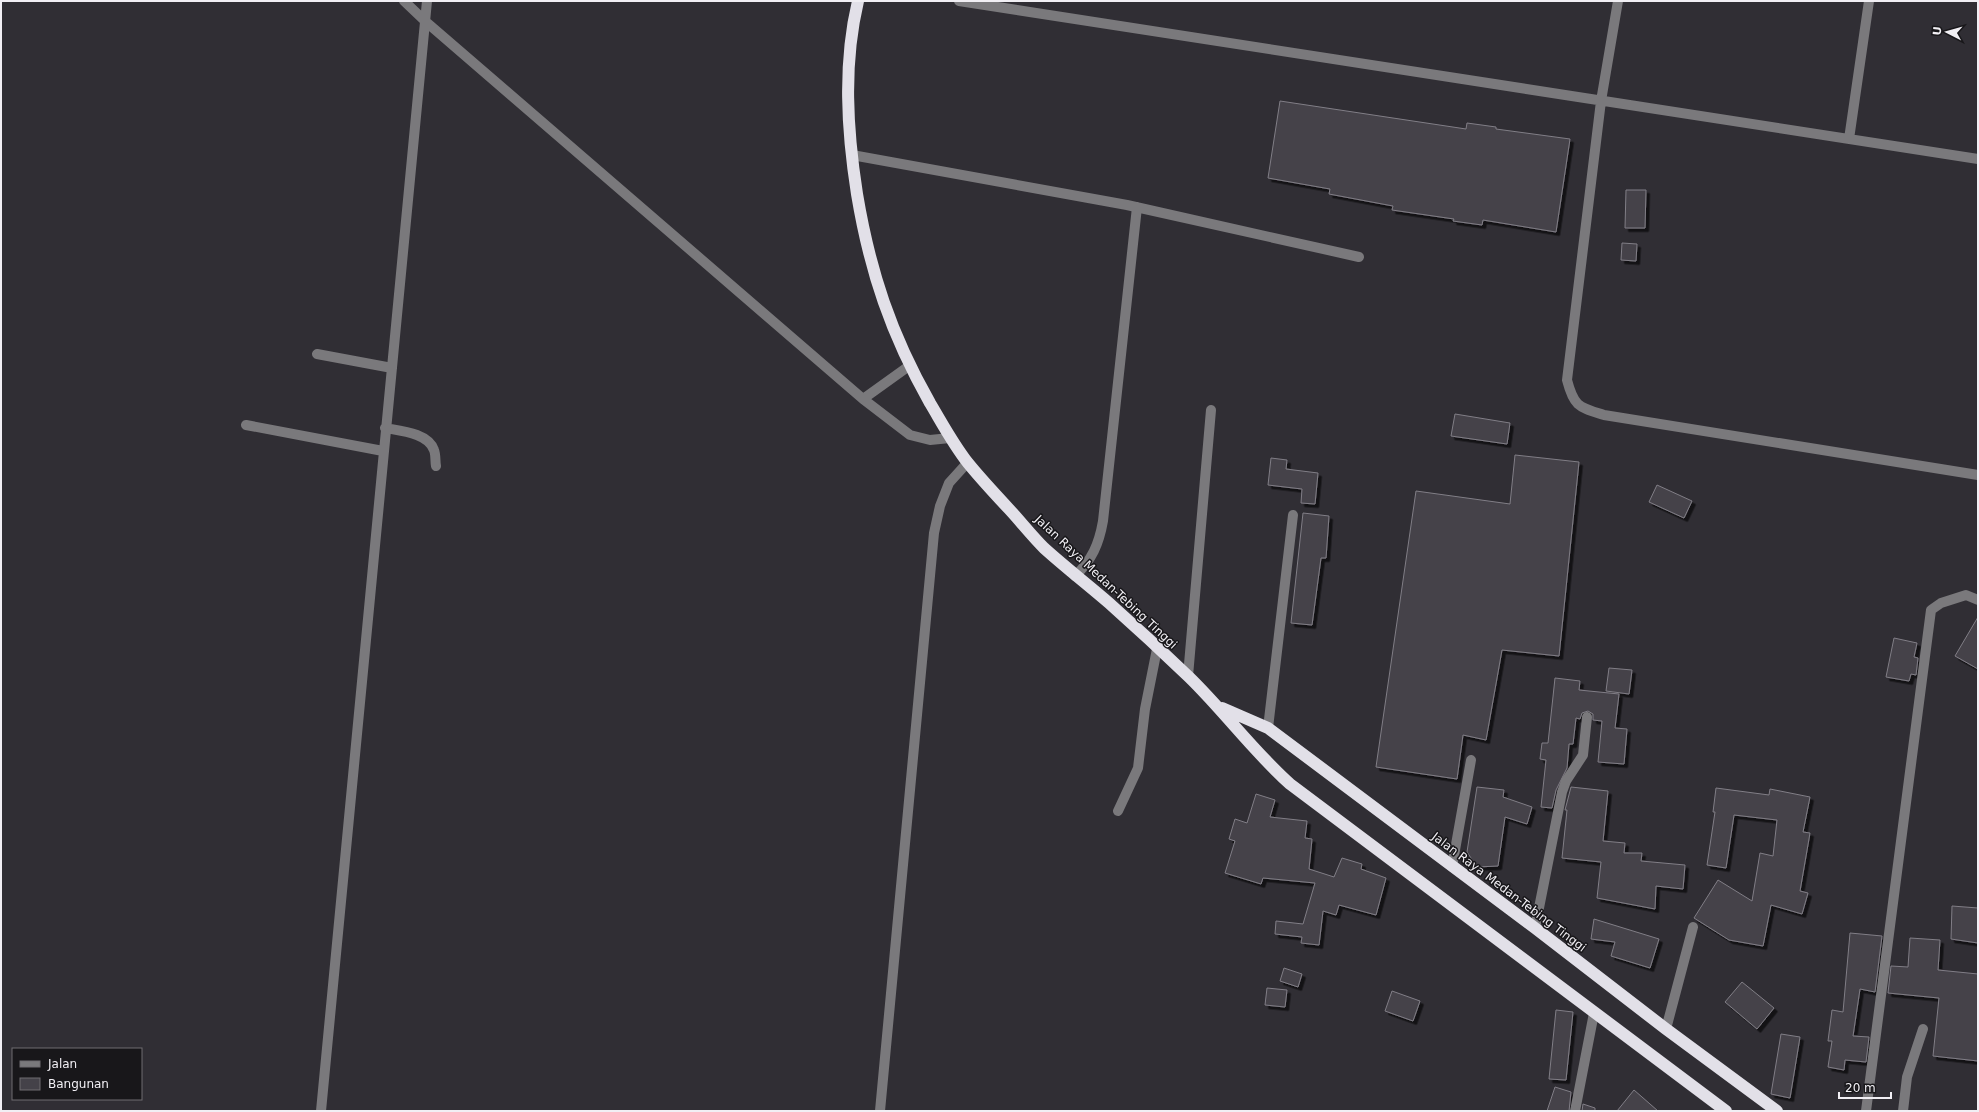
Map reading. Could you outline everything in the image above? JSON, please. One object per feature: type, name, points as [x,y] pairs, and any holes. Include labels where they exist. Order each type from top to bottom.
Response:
[{"type":"highway","name":"Jalan Raya Medan-Tebing Tinggi","points":[[858,1],[849,53],[848,93],[852,155],[864,236],[877,285],[893,328],[910,366],[950,438],[968,462],[1042,546],[1074,576],[1108,603],[1188,676],[1219,706],[1252,746],[1290,784],[1726,1111]]},
{"type":"highway","name":"Jalan Raya Medan-Tebing Tinggi","points":[[1219,706],[1268,728],[1776,1111]]},
{"type":"street","points":[[404,1],[425,21],[863,399],[910,435],[930,440],[950,438]]},
{"type":"street","points":[[321,1111],[385,428],[427,1]]},
{"type":"street","points":[[959,1],[1978,159]]},
{"type":"street","points":[[1618,1],[1602,101],[1567,380],[1571,398],[1581,408],[1604,415],[1978,475]]},
{"type":"street","points":[[1849,139],[1870,1]]},
{"type":"street","points":[[852,155],[1137,207],[1359,257]]},
{"type":"street","points":[[1074,576],[1086,565],[1100,540],[1137,207]]},
{"type":"street","points":[[318,354],[392,368]]},
{"type":"street","points":[[863,399],[910,366]]},
{"type":"street","points":[[1188,676],[1211,410]]},
{"type":"street","points":[[246,424],[383,451]]},
{"type":"street","points":[[385,428],[419,436],[431,444],[435,452],[436,466]]},
{"type":"street","points":[[880,1111],[934,533],[940,506],[949,483],[968,462]]},
{"type":"street","points":[[1268,728],[1293,515]]},
{"type":"street","points":[[1866,1111],[1931,610],[1940,603],[1966,595],[1978,600]]},
{"type":"street","points":[[1118,811],[1138,768],[1145,708],[1157,649]]},
{"type":"street","points":[[1535,928],[1562,792],[1566,781],[1583,755],[1587,717]]},
{"type":"street","points":[[1452,867],[1471,760]]},
{"type":"street","points":[[1666,1029],[1693,927]]},
{"type":"street","points":[[1575,1111],[1594,1012]]},
{"type":"street","points":[[1902,1111],[1908,1077],[1923,1029]]},
{"type":"building","points":[[1280,101],[1466,129],[1467,123],[1496,127],[1496,129],[1570,139],[1556,232],[1483,220],[1482,225],[1453,221],[1454,219],[1392,210],[1393,206],[1329,194],[1330,189],[1268,178]]},
{"type":"building","points":[[1626,190],[1646,190],[1645,228],[1625,228]]},
{"type":"building","points":[[1622,243],[1637,244],[1636,261],[1621,260]]},
{"type":"building","points":[[1455,414],[1510,423],[1507,444],[1451,436]]},
{"type":"building","points":[[1515,455],[1579,462],[1559,656],[1502,650],[1486,740],[1463,735],[1457,779],[1376,767],[1416,491],[1510,504]]},
{"type":"building","points":[[1271,458],[1287,460],[1286,469],[1318,473],[1315,504],[1301,503],[1302,489],[1268,485]]},
{"type":"building","points":[[1657,485],[1692,501],[1684,518],[1649,502]]},
{"type":"building","points":[[1303,513],[1329,516],[1326,558],[1321,558],[1312,625],[1291,623]]},
{"type":"building","points":[[1978,617],[1978,669],[1955,656]]},
{"type":"building","points":[[1894,638],[1917,643],[1914,657],[1918,658],[1916,675],[1911,674],[1909,681],[1886,677]]},
{"type":"building","points":[[1609,668],[1632,670],[1629,694],[1606,691]]},
{"type":"building","points":[[1555,678],[1580,681],[1579,690],[1619,694],[1615,728],[1627,729],[1624,764],[1598,762],[1602,721],[1593,720],[1593,714],[1588,711],[1582,713],[1580,719],[1576,718],[1573,744],[1569,744],[1567,768],[1556,790],[1552,808],[1541,807],[1546,760],[1540,759],[1542,743],[1548,743]]},
{"type":"building","points":[[1477,787],[1504,790],[1503,797],[1532,807],[1527,824],[1505,817],[1498,866],[1477,867],[1467,852]]},
{"type":"building","points":[[1571,787],[1608,791],[1603,841],[1625,843],[1624,853],[1642,853],[1641,861],[1685,865],[1683,889],[1656,886],[1655,909],[1597,898],[1601,862],[1562,858],[1567,810],[1565,810]]},
{"type":"building","points":[[1716,788],[1769,795],[1770,789],[1810,797],[1803,832],[1810,833],[1800,891],[1808,893],[1802,914],[1771,905],[1763,946],[1729,940],[1694,918],[1718,880],[1752,901],[1760,853],[1773,856],[1777,820],[1734,815],[1726,868],[1707,865],[1715,812],[1713,812]]},
{"type":"building","points":[[1256,794],[1275,800],[1270,817],[1307,821],[1305,838],[1312,839],[1309,869],[1334,877],[1342,858],[1362,864],[1361,869],[1386,878],[1376,915],[1339,905],[1336,915],[1323,911],[1319,945],[1301,943],[1302,937],[1275,934],[1276,921],[1303,924],[1315,883],[1263,878],[1261,884],[1225,873],[1235,841],[1229,839],[1235,819],[1247,823]]},
{"type":"building","points":[[1952,906],[1978,908],[1978,943],[1951,939]]},
{"type":"building","points":[[1594,919],[1659,939],[1650,968],[1611,956],[1615,942],[1591,939]]},
{"type":"building","points":[[1850,933],[1882,936],[1875,992],[1860,989],[1853,1036],[1869,1037],[1866,1062],[1845,1060],[1844,1070],[1828,1067],[1832,1041],[1828,1041],[1832,1010],[1843,1012]]},
{"type":"building","points":[[1910,938],[1940,940],[1938,970],[1978,974],[1978,1061],[1933,1056],[1939,998],[1888,993],[1891,966],[1908,967]]},
{"type":"building","points":[[1284,968],[1302,974],[1298,987],[1280,981]]},
{"type":"building","points":[[1742,982],[1774,1008],[1757,1029],[1725,1002]]},
{"type":"building","points":[[1267,988],[1287,990],[1285,1007],[1265,1005]]},
{"type":"building","points":[[1392,991],[1420,1001],[1413,1021],[1385,1011]]},
{"type":"building","points":[[1556,1010],[1573,1012],[1566,1080],[1549,1079]]},
{"type":"building","points":[[1781,1034],[1800,1037],[1790,1098],[1771,1094]]},
{"type":"building","points":[[1555,1087],[1571,1092],[1569,1111],[1547,1111]]},
{"type":"building","points":[[1634,1090],[1658,1111],[1617,1111]]},
{"type":"building","points":[[1583,1104],[1595,1108],[1595,1111],[1582,1111]]}]
